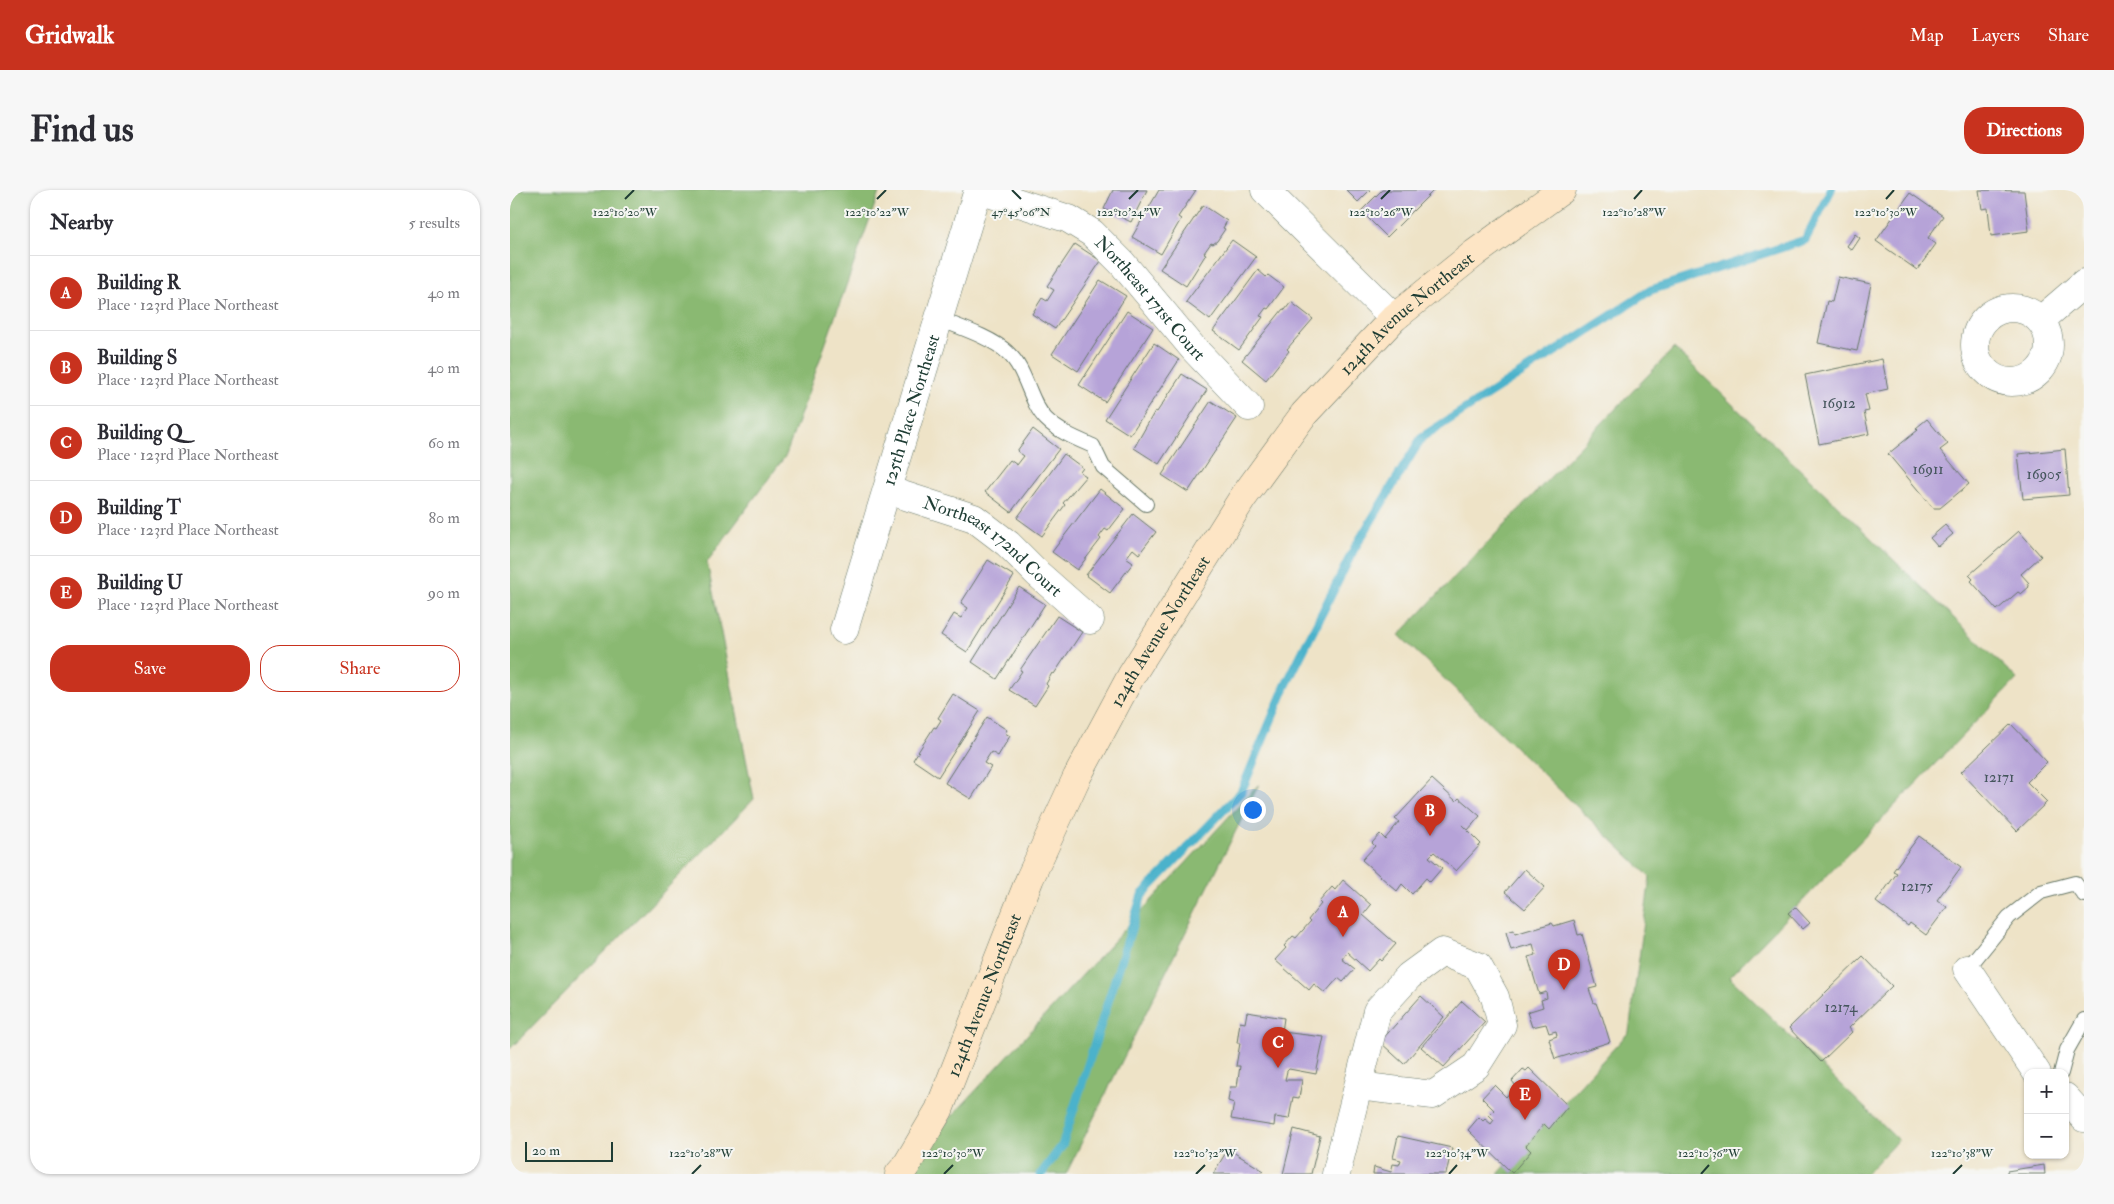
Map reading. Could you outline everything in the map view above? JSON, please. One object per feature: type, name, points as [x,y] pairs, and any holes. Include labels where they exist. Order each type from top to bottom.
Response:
[{"type":"street","name":"125th Place Northeast","points":[[844,630],[979,190]]},
{"type":"street","name":"Northeast 171st Court","points":[[979,190],[1069,219],[1092,233],[1122,263],[1193,348],[1250,407]]},
{"type":"street","points":[[1265,190],[1394,318]]},
{"type":"street","name":"124th Avenue Northeast","points":[[898,1174],[906,1166],[939,1110],[1030,878],[1076,777],[1131,676],[1242,499],[1304,414],[1394,318],[1475,253],[1562,190]]},
{"type":"street","points":[[2040,320],[2084,283]]},
{"type":"street","name":"Northeast 172nd Court","points":[[887,490],[974,518],[1008,544],[1038,574],[1090,620]]},
{"type":"street","points":[[1336,1174],[1358,1086],[1377,1011],[1409,976],[1442,952],[1478,966],[1495,997],[1502,1025],[1476,1066],[1433,1095],[1358,1086]]},
{"type":"street","points":[[1966,969],[2034,1069]]},
{"type":"street","points":[[2069,1101],[2084,1118]]},
{"type":"lane","points":[[939,319],[978,335],[1009,353],[1026,380],[1046,419],[1077,440],[1093,446],[1103,467],[1146,504]]},
{"type":"lane","points":[[1966,969],[2009,917],[2041,892],[2075,883],[2084,895]]},
{"type":"lane","points":[[2062,1069],[2067,1050],[2084,1020]]},
{"type":"green space","points":[[510,190],[880,190],[786,455],[707,562],[754,799],[510,1049]]},
{"type":"green space","points":[[1674,348],[2017,679],[1729,977],[1898,1140],[1866,1174],[1498,1174],[1629,1032],[1650,877],[1399,635]]},
{"type":"green space","points":[[1259,784],[1066,1174],[899,1174],[906,1166]]},
{"type":"building","points":[[1113,190],[1147,190],[1131,222],[1104,209]]},
{"type":"building","points":[[1159,190],[1196,190],[1178,217],[1181,219],[1161,254],[1132,237]]},
{"type":"building","points":[[1346,190],[1370,190],[1358,202]]},
{"type":"building","points":[[1382,190],[1434,190],[1387,237],[1361,211]]},
{"type":"building","points":[[1979,190],[2024,191],[2029,231],[1991,236],[1988,208],[1982,209]]},
{"type":"building","points":[[1910,193],[1943,216],[1928,238],[1936,244],[1917,270],[1876,241]]},
{"type":"building","points":[[1203,205],[1227,221],[1223,228],[1225,229],[1217,241],[1213,244],[1211,243],[1204,253],[1206,254],[1186,286],[1160,269]]},
{"type":"building","points":[[1855,234],[1860,238],[1852,250],[1847,246]]},
{"type":"building","points":[[1232,240],[1256,257],[1210,320],[1186,302]]},
{"type":"building","points":[[1075,244],[1101,261],[1055,329],[1032,314],[1042,298],[1047,301],[1054,290],[1047,286]]},
{"type":"building","points":[[1258,270],[1284,287],[1268,309],[1266,308],[1260,316],[1263,317],[1239,350],[1213,331]]},
{"type":"building","points":[[1838,277],[1871,284],[1857,351],[1818,343],[1827,301],[1832,302]]},
{"type":"building","points":[[1100,280],[1126,296],[1078,371],[1052,354]]},
{"type":"building","points":[[1291,302],[1313,319],[1287,349],[1289,351],[1266,380],[1242,360],[1283,309],[1285,310]]},
{"type":"building","points":[[1127,311],[1153,328],[1105,402],[1079,385]]},
{"type":"building","points":[[1154,343],[1179,360],[1130,435],[1105,419]]},
{"type":"building","points":[[1882,359],[1888,389],[1865,394],[1869,411],[1864,412],[1869,434],[1819,444],[1805,375]]},
{"type":"building","points":[[1182,374],[1207,390],[1159,464],[1134,448],[1155,411],[1157,412]]},
{"type":"building","points":[[1211,401],[1237,418],[1188,492],[1162,475]]},
{"type":"building","points":[[1927,419],[1948,444],[1940,450],[1969,484],[1940,508],[1933,508],[1888,454],[1918,430],[1916,428]]},
{"type":"building","points":[[1033,429],[1059,449],[1011,512],[985,492],[1010,460],[1017,465],[1024,456],[1017,451]]},
{"type":"building","points":[[2065,449],[2069,495],[2023,499],[2018,454]]},
{"type":"building","points":[[1064,454],[1083,468],[1080,472],[1086,476],[1063,503],[1065,505],[1042,536],[1017,518]]},
{"type":"building","points":[[1100,489],[1125,509],[1108,531],[1105,529],[1099,537],[1101,539],[1077,570],[1052,552]]},
{"type":"building","points":[[1133,514],[1156,532],[1139,554],[1133,549],[1126,558],[1133,563],[1110,593],[1086,575]]},
{"type":"building","points":[[1945,525],[1953,534],[1938,547],[1930,538]]},
{"type":"building","points":[[2019,531],[2041,556],[2021,574],[2029,583],[2027,584],[2029,587],[2021,594],[2018,592],[1997,610],[1971,581],[1973,579],[1969,575]]},
{"type":"building","points":[[988,560],[1014,576],[967,652],[941,635],[954,614],[961,618],[968,608],[961,603]]},
{"type":"building","points":[[1019,587],[1045,604],[997,679],[972,662]]},
{"type":"building","points":[[1057,616],[1082,632],[1054,674],[1052,673],[1046,684],[1048,686],[1035,706],[1009,690],[1022,671],[1020,670]]},
{"type":"building","points":[[953,694],[980,711],[938,777],[913,760],[934,727],[936,728],[941,720],[938,718]]},
{"type":"building","points":[[987,717],[1007,730],[1005,733],[1010,736],[998,756],[991,752],[984,763],[991,767],[971,799],[945,783]]},
{"type":"building","points":[[2011,724],[2047,762],[2027,782],[2047,802],[2017,831],[1961,772]]},
{"type":"building","points":[[1432,779],[1456,801],[1459,798],[1480,816],[1468,830],[1462,825],[1481,844],[1456,871],[1434,852],[1429,857],[1442,868],[1430,882],[1426,878],[1412,894],[1402,884],[1397,891],[1362,860],[1375,846],[1372,843],[1380,834],[1385,839],[1399,822],[1395,819]]},
{"type":"building","points":[[1919,836],[1961,867],[1937,900],[1947,907],[1926,935],[1910,923],[1908,926],[1876,902],[1897,873],[1893,871]]},
{"type":"building","points":[[1525,869],[1545,887],[1525,909],[1505,892]]},
{"type":"building","points":[[1343,880],[1371,905],[1363,915],[1396,944],[1381,961],[1379,959],[1368,971],[1347,952],[1342,959],[1355,969],[1343,982],[1338,978],[1325,993],[1314,984],[1309,990],[1275,960],[1286,948],[1284,946],[1293,936],[1296,938],[1310,922],[1308,920],[1321,904],[1319,902],[1332,887],[1335,890]]},
{"type":"building","points":[[1795,907],[1810,923],[1803,929],[1788,913]]},
{"type":"building","points":[[1574,920],[1578,935],[1582,934],[1597,987],[1589,989],[1594,1003],[1596,1003],[1602,1016],[1610,1042],[1555,1059],[1549,1039],[1557,1036],[1556,1031],[1549,1033],[1546,1024],[1532,1027],[1527,1012],[1543,1007],[1541,1000],[1547,998],[1546,992],[1539,994],[1528,957],[1536,955],[1533,944],[1511,950],[1506,932],[1514,930],[1515,934],[1552,923],[1554,926]]},
{"type":"building","points":[[1863,956],[1892,986],[1849,1028],[1852,1032],[1821,1062],[1789,1028]]},
{"type":"building","points":[[1421,996],[1444,1017],[1404,1064],[1380,1042]]},
{"type":"building","points":[[1462,1001],[1485,1022],[1444,1067],[1421,1047]]},
{"type":"building","points":[[1247,1012],[1284,1018],[1282,1032],[1324,1037],[1316,1074],[1289,1069],[1287,1071],[1285,1080],[1302,1080],[1299,1098],[1293,1097],[1289,1119],[1275,1117],[1274,1126],[1231,1119],[1234,1103],[1228,1101],[1230,1087],[1237,1087],[1240,1066],[1236,1066],[1240,1043],[1237,1043],[1240,1022],[1245,1023]]},
{"type":"building","points":[[1529,1068],[1568,1106],[1549,1129],[1544,1124],[1526,1146],[1531,1151],[1512,1173],[1468,1130],[1479,1117],[1491,1124],[1494,1120],[1489,1115],[1494,1110],[1482,1098],[1494,1085],[1506,1097],[1512,1090],[1517,1095],[1520,1091],[1512,1081],[1523,1069],[1526,1071]]},
{"type":"building","points":[[1294,1129],[1320,1136],[1311,1174],[1283,1174]]},
{"type":"building","points":[[1398,1136],[1452,1148],[1446,1174],[1373,1174],[1374,1167],[1391,1172],[1393,1164],[1399,1165],[1401,1160],[1393,1158]]},
{"type":"building","points":[[1228,1149],[1264,1171],[1261,1174],[1213,1174]]},
{"type":"building","points":[[2044,1165],[2045,1174],[2007,1174],[2007,1171]]},
{"type":"waterway","points":[[1041,1174],[1062,1146],[1142,895],[1241,792],[1285,687],[1354,549],[1422,437],[1651,290],[1805,240],[1831,190]]},
{"type":"place","name":"Building S","points":[[1430,836]]},
{"type":"place","name":"Building R","points":[[1343,937]]},
{"type":"place","name":"Building T","points":[[1564,990]]},
{"type":"place","name":"Building Q","points":[[1278,1068]]},
{"type":"place","name":"Building U","points":[[1525,1120]]}]
